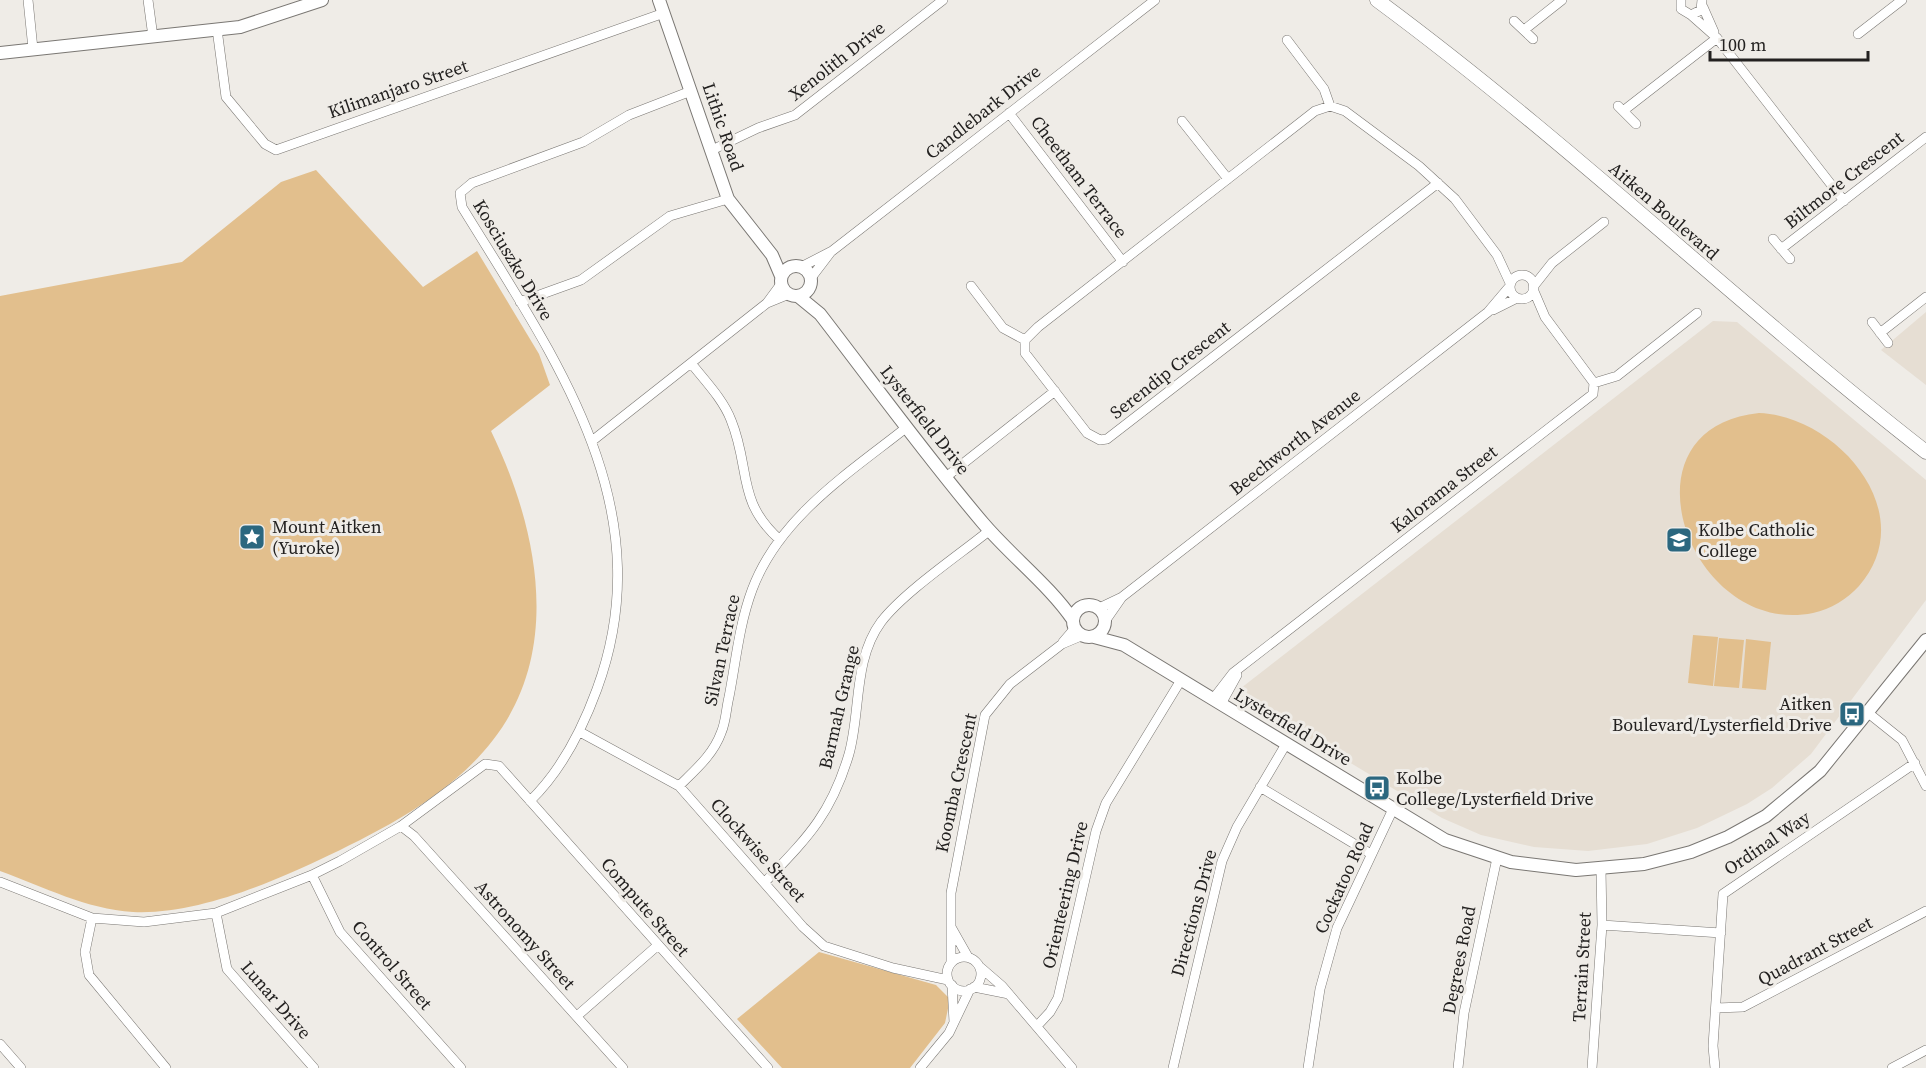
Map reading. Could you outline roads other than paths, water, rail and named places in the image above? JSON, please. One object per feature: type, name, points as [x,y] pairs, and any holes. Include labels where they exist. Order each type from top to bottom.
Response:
[{"type":"main road","name":"Aitken Boulevard","points":[[1379,2],[1498,94],[1848,391],[1926,452]]},
{"type":"street","points":[[28,0],[33,49]]},
{"type":"street","points":[[148,0],[153,37]]},
{"type":"street","points":[[0,53],[253,24],[290,5],[322,0]]},
{"type":"street","name":"Lithic Road","points":[[659,0],[728,199],[772,255],[781,280],[794,295]]},
{"type":"street","name":"Xenolith Drive","points":[[712,150],[758,128],[795,115],[943,0]]},
{"type":"street","name":"Candlebark Drive","points":[[798,266],[832,251],[1155,0]]},
{"type":"street","points":[[1524,30],[1562,0]]},
{"type":"street","points":[[1858,34],[1902,0]]},
{"type":"street","points":[[1680,1],[1684,12],[1716,38],[1844,201]]},
{"type":"street","points":[[1690,15],[1698,13],[1704,3]]},
{"type":"street","points":[[1704,3],[1716,38]]},
{"type":"street","name":"Kilimanjaro Street","points":[[218,29],[226,97],[265,144],[276,150],[664,13]]},
{"type":"street","points":[[1514,21],[1533,39]]},
{"type":"street","points":[[1636,124],[1620,108],[1716,38]]},
{"type":"street","points":[[1287,40],[1320,83],[1330,106]]},
{"type":"street","name":"Kosciuszko Drive","points":[[530,801],[553,775],[580,732],[611,644],[619,569],[612,505],[592,441],[548,350],[462,207],[460,193],[472,183],[583,142],[629,115],[691,91]]},
{"type":"street","points":[[971,286],[1003,327],[1025,340],[1038,327],[1316,110],[1330,106],[1345,111],[1438,183],[1455,199],[1497,255],[1512,293],[1545,316]]},
{"type":"street","name":"Cheetham Terrace","points":[[1008,113],[1123,262]]},
{"type":"street","points":[[1182,121],[1228,179]]},
{"type":"street","name":"Biltmore Crescent","points":[[1781,249],[1926,137]]},
{"type":"street","name":"Serendip Crescent","points":[[1025,340],[1025,353],[1087,433],[1100,440],[1107,439],[1438,183]]},
{"type":"street","points":[[520,303],[581,280],[670,216],[728,199]]},
{"type":"street","points":[[1518,298],[1527,298],[1552,263],[1604,222]]},
{"type":"street","name":"Biltmore Crescent","points":[[1773,239],[1790,259]]},
{"type":"street","name":"Candlebark Drive","points":[[810,283],[832,251]]},
{"type":"street","name":"Lithic Road","points":[[772,255],[798,266]]},
{"type":"street","points":[[1497,255],[1531,280],[1545,316],[1594,382],[1617,376],[1697,313]]},
{"type":"street","points":[[1510,285],[1515,277],[1552,263]]},
{"type":"street","points":[[592,441],[767,303],[786,269],[798,266],[810,283],[794,295],[767,303]]},
{"type":"street","name":"Lysterfield Drive","points":[[810,283],[820,314]]},
{"type":"street","name":"Beechworth Avenue","points":[[1488,312],[1510,285]]},
{"type":"street","name":"Lysterfield Drive","points":[[794,295],[820,314],[946,477],[1031,575],[1055,596],[1081,630],[1124,645],[1451,843],[1497,858],[1557,869],[1601,869],[1644,864],[1690,852],[1728,837],[1766,816],[1820,771],[1843,746],[1867,712],[1926,640]]},
{"type":"street","points":[[1880,333],[1926,297]]},
{"type":"street","name":"Beechworth Avenue","points":[[1099,608],[1122,597],[1488,312],[1518,298]]},
{"type":"street","points":[[1872,322],[1888,343]]},
{"type":"street","points":[[691,363],[728,413],[742,458],[750,501],[762,523],[780,540]]},
{"type":"street","name":"Kalorama Street","points":[[1217,701],[1226,680],[1588,399],[1593,394],[1594,382]]},
{"type":"street","points":[[946,477],[1054,391]]},
{"type":"street","name":"Silvan Terrace","points":[[679,786],[707,759],[722,732],[737,647],[750,598],[780,540],[819,497],[908,426]]},
{"type":"street","name":"Barmah Grange","points":[[765,882],[812,833],[827,810],[849,753],[864,662],[881,622],[899,603],[990,530]]},
{"type":"street","name":"Lysterfield Drive","points":[[1055,596],[1082,607]]},
{"type":"street","name":"Beechworth Avenue","points":[[1106,622],[1122,597]]},
{"type":"street","points":[[1091,605],[1099,608],[1106,622],[1102,632],[1081,630],[1076,612],[1082,607],[1091,605]]},
{"type":"street","name":"Lysterfield Drive","points":[[1106,622],[1124,645]]},
{"type":"street","name":"Koomba Crescent","points":[[950,964],[951,892],[985,715],[1010,684],[1081,630]]},
{"type":"street","name":"Orienteering Drive","points":[[1037,1026],[1058,998],[1096,831],[1106,804],[1182,680]]},
{"type":"street","points":[[1867,712],[1902,740],[1926,786]]},
{"type":"street","name":"Clockwise Street","points":[[580,732],[679,786],[804,927],[824,946],[950,982]]},
{"type":"street","name":"Directions Drive","points":[[1173,1068],[1222,861],[1237,827],[1286,744]]},
{"type":"street","name":"Ordinal Way","points":[[1715,1068],[1722,899],[1726,891],[1915,763]]},
{"type":"street","name":"Compute Street","points":[[401,826],[485,764],[499,766],[768,1068]]},
{"type":"street","points":[[1260,787],[1371,854]]},
{"type":"street","name":"Cockatoo Road","points":[[1308,1068],[1320,989],[1337,928],[1393,809]]},
{"type":"street","points":[[0,882],[92,918],[144,922],[216,913],[312,875],[401,826]]},
{"type":"street","name":"Astronomy Street","points":[[401,826],[414,836],[623,1068]]},
{"type":"street","name":"Degrees Road","points":[[1458,1068],[1464,1012],[1497,858]]},
{"type":"street","name":"Terrain Street","points":[[1592,1068],[1602,925],[1601,869]]},
{"type":"street","name":"Control Street","points":[[312,875],[340,932],[461,1068]]},
{"type":"street","name":"Quadrant Street","points":[[1716,1008],[1743,1007],[1926,911]]},
{"type":"street","name":"Lunar Drive","points":[[216,913],[227,969],[314,1068]]},
{"type":"street","points":[[92,918],[85,952],[89,975],[166,1068]]},
{"type":"street","points":[[950,925],[968,957],[1009,994],[1072,1068]]},
{"type":"street","points":[[1602,925],[1721,933]]},
{"type":"street","points":[[577,1016],[657,946]]},
{"type":"street","points":[[917,974],[950,964],[962,957],[968,957]]},
{"type":"street","points":[[950,964],[954,1022]]},
{"type":"street","points":[[920,1068],[949,1033],[981,974],[980,967]]},
{"type":"street","points":[[950,982],[964,991],[972,988],[1009,994]]},
{"type":"street","points":[[0,1044],[21,1068]]},
{"type":"street","points":[[1892,1068],[1926,1050]]},
{"type":"place","name":"Mount Aitken (Yuroke)","points":[[252,537]]},
{"type":"place","name":"Kolbe Catholic College","points":[[1679,540]]},
{"type":"place","name":"Aitken Boulevard/Lysterfield Drive","points":[[1852,714]]},
{"type":"place","name":"Kolbe College/Lysterfield Drive","points":[[1377,788]]}]
